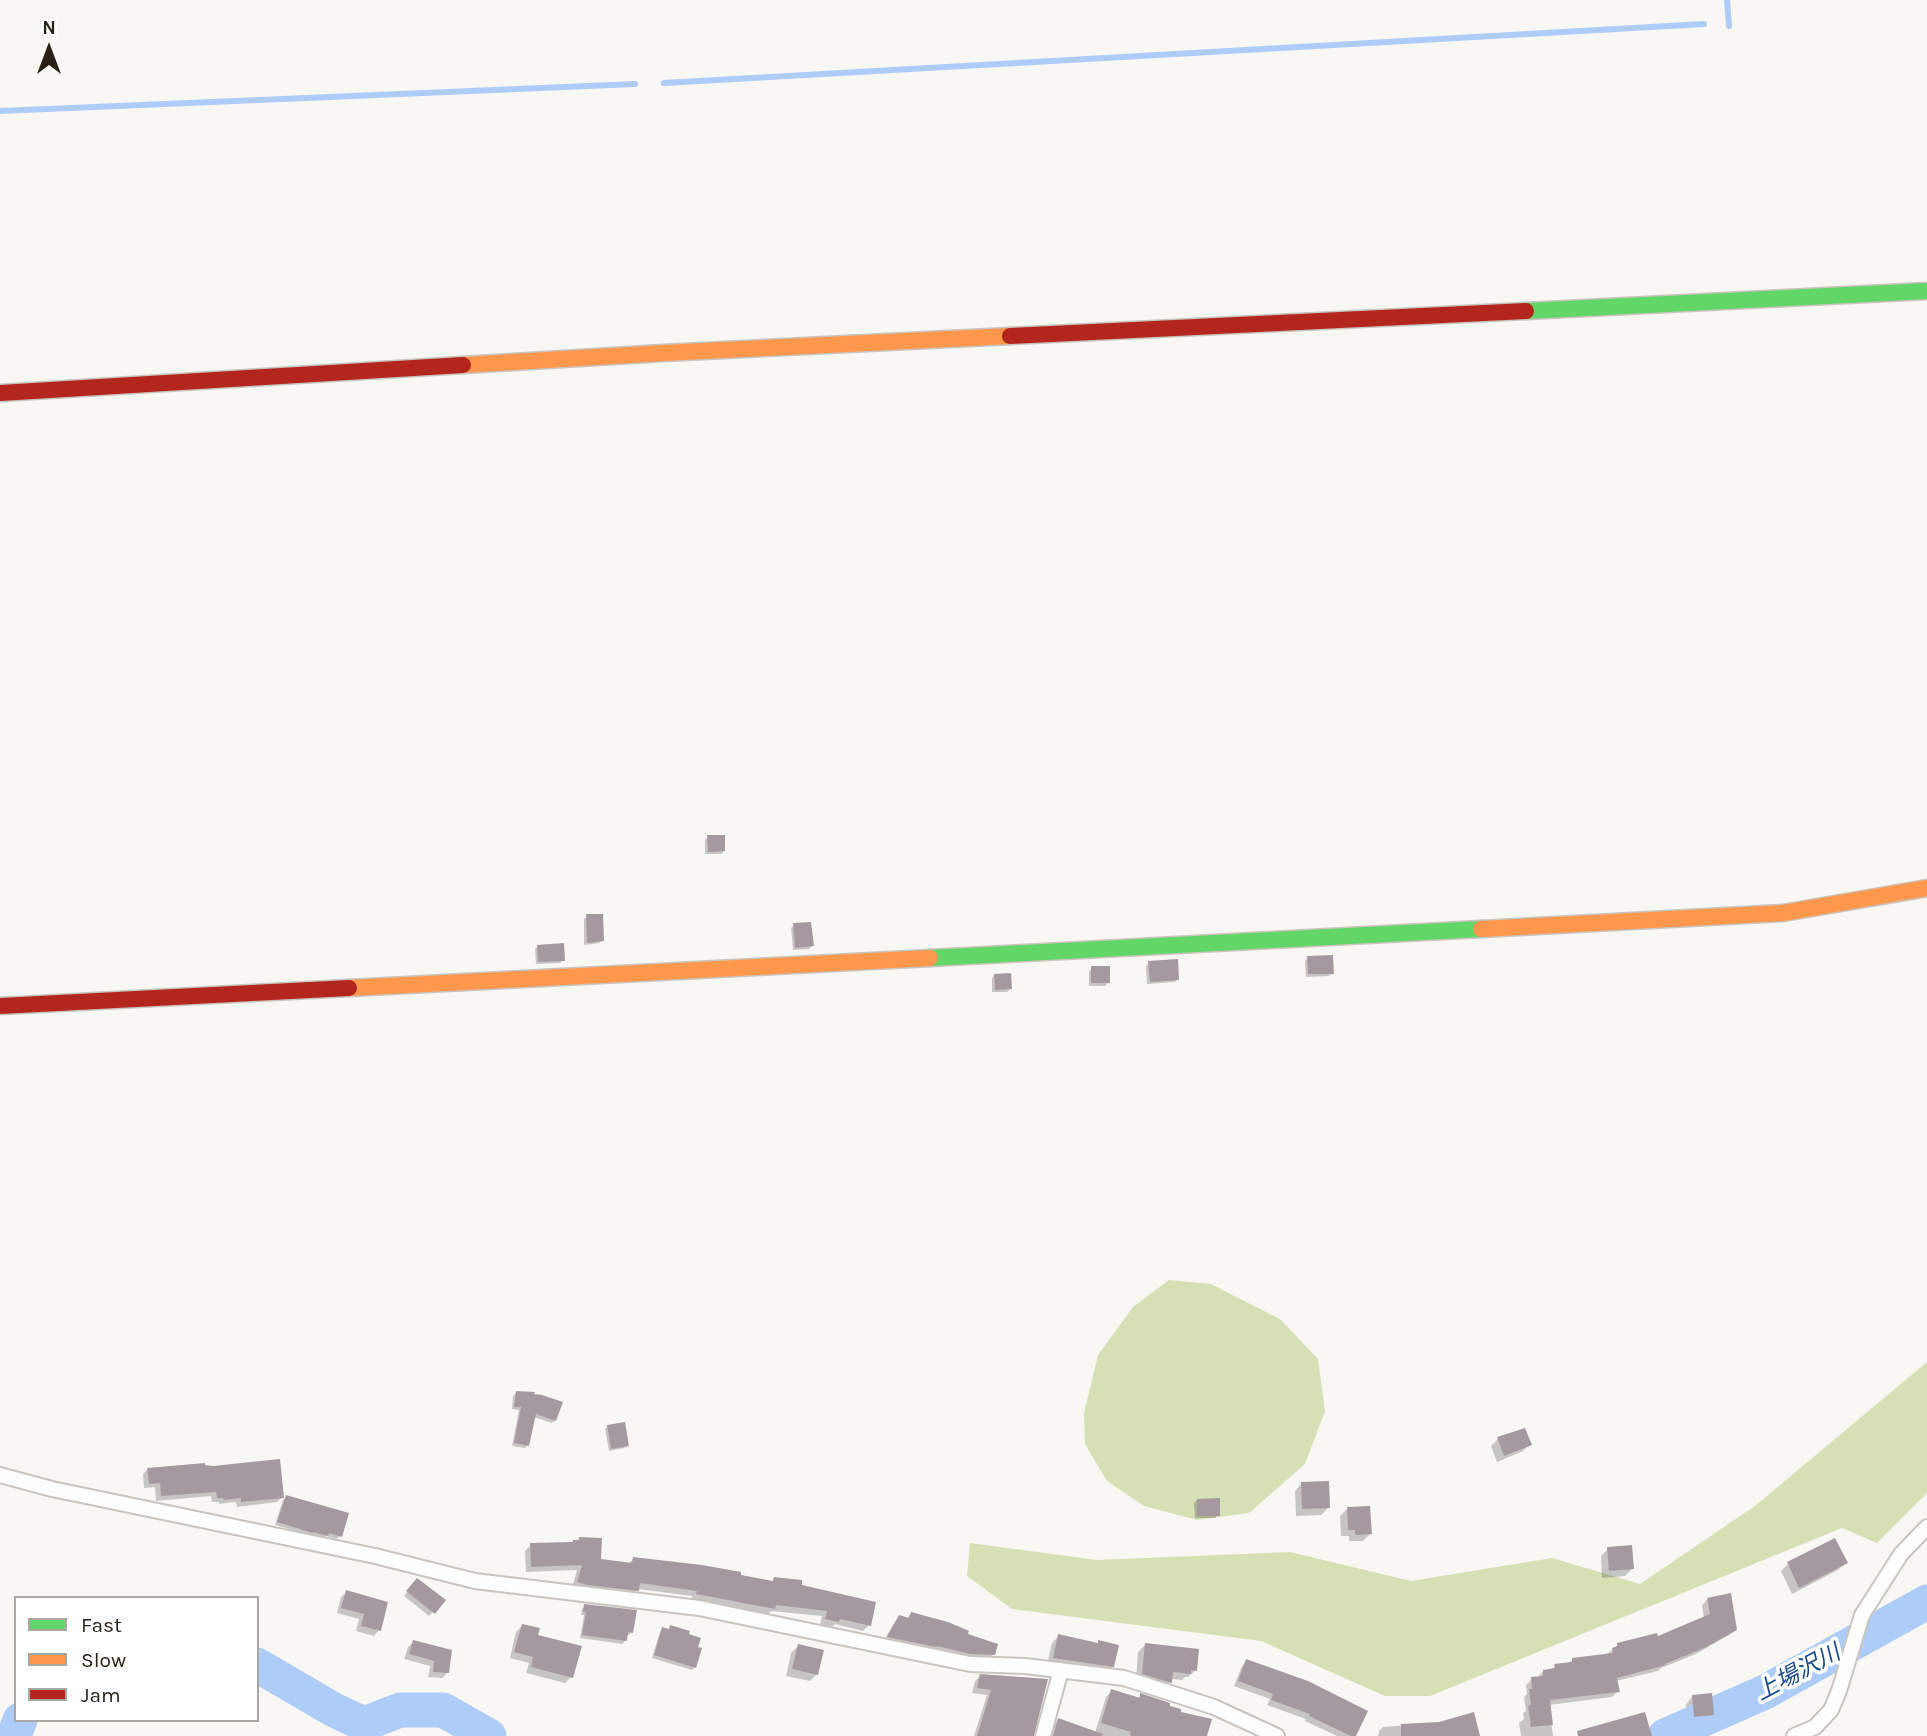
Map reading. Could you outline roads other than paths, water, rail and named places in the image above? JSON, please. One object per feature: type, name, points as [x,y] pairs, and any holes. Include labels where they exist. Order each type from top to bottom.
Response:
[{"type":"street","points":[[0,393],[649,354],[1927,291]]},
{"type":"street","points":[[0,1006],[1783,913],[1927,888]]},
{"type":"street","points":[[0,1475],[52,1489],[375,1556],[475,1581],[699,1608],[970,1664],[1026,1666],[1124,1678],[1214,1706],[1277,1736]]},
{"type":"street","points":[[1794,1736],[1815,1727],[1831,1710],[1862,1615],[1901,1554],[1927,1527]]},
{"type":"street","points":[[1043,1736],[1060,1670]]},
{"type":"waterway","points":[[1727,0],[1729,26]]},
{"type":"waterway","points":[[664,83],[1704,24]]},
{"type":"waterway","points":[[0,111],[635,84]]},
{"type":"waterway","name":"上場沢川","points":[[1665,1736],[1765,1692],[1927,1602]]},
{"type":"waterway","name":"上場沢川","points":[[259,1666],[334,1710],[364,1724],[400,1710],[443,1710],[489,1736]]},
{"type":"waterway","name":"上場沢川","points":[[14,1736],[19,1722]]}]
